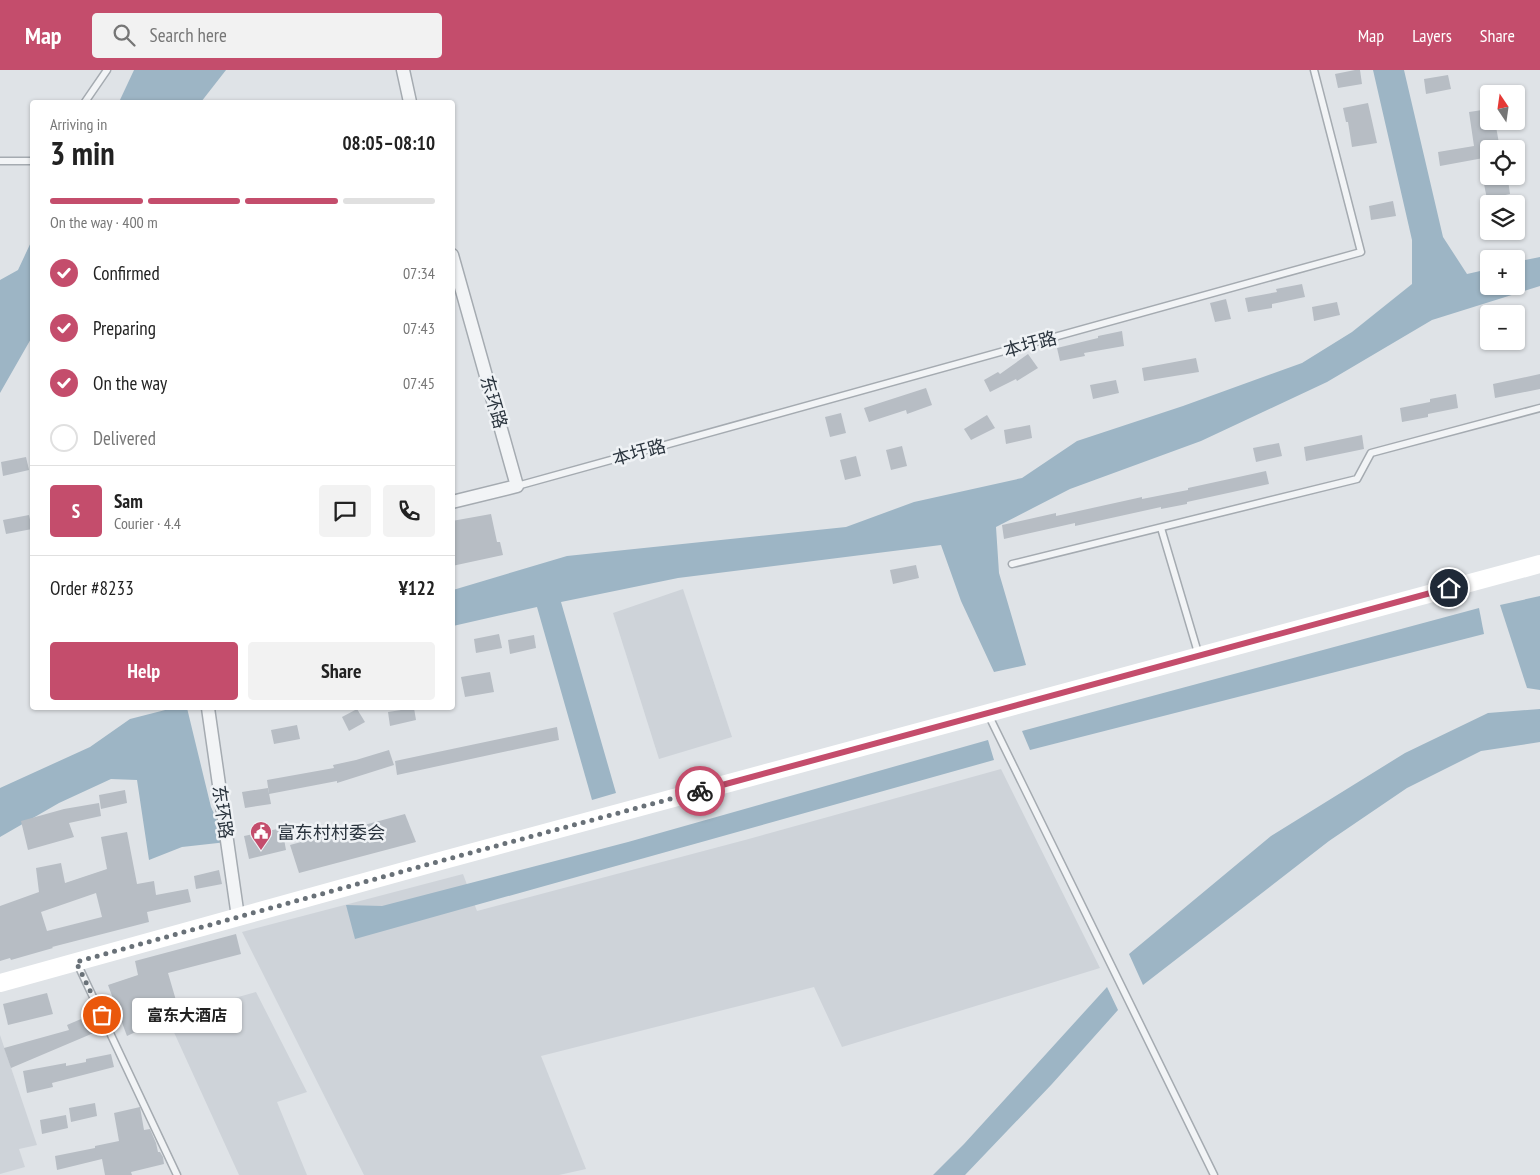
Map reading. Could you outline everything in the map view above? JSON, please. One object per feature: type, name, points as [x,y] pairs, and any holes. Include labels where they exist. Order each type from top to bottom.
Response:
[{"type":"main road","points":[[0,983],[444,860],[1540,564]]},
{"type":"street","points":[[403,70],[410,100]]},
{"type":"street","name":"东环路","points":[[455,265],[517,486]]},
{"type":"street","points":[[455,501],[517,486]]},
{"type":"street","name":"东环路","points":[[208,710],[238,917]]},
{"type":"lane","points":[[86,100],[108,70]]},
{"type":"lane","name":"本圩路","points":[[517,486],[1361,252],[1314,70]]},
{"type":"lane","points":[[0,161],[30,161]]},
{"type":"lane","points":[[1012,564],[1357,479],[1371,453],[1540,408]]},
{"type":"lane","points":[[1161,528],[1199,656]]},
{"type":"lane","points":[[988,713],[1214,1175]]},
{"type":"lane","points":[[76,962],[177,1175]]},
{"type":"shaded area","points":[[683,589],[732,737],[659,759],[613,613]]},
{"type":"shaded area","points":[[1001,769],[1100,968],[842,1047],[814,987],[541,1056],[586,1169],[559,1175],[364,1175],[242,932],[463,874],[477,911],[745,840]]},
{"type":"shaded area","points":[[256,992],[307,1092],[277,1102],[307,1175],[239,1175],[167,1017]]},
{"type":"shaded area","points":[[0,1035],[37,1145],[19,1149],[25,1167],[0,1174]]},
{"type":"water","points":[[134,70],[226,70],[203,100],[120,100]]},
{"type":"water","points":[[1373,70],[1404,70],[1443,237],[1467,274],[1480,271],[1480,295],[1511,295],[1432,320],[1327,382],[1201,441],[1070,489],[996,527],[999,573],[1026,665],[994,672],[961,601],[941,545],[678,578],[561,602],[616,793],[592,800],[537,607],[455,626],[455,589],[567,556],[846,527],[914,502],[1022,478],[1077,441],[1183,406],[1302,363],[1352,332],[1412,284],[1412,240]]},
{"type":"water","points":[[30,244],[30,340],[0,393],[0,280],[18,270]]},
{"type":"water","points":[[1540,257],[1540,286],[1525,291],[1525,260]]},
{"type":"water","points":[[1540,596],[1540,690],[1527,688],[1500,605]]},
{"type":"water","points":[[1479,608],[1484,634],[1030,750],[1022,731]]},
{"type":"water","points":[[1540,709],[1540,742],[1481,751],[1407,788],[1329,841],[1143,985],[1129,954],[1271,836],[1405,753],[1488,713]]},
{"type":"water","points":[[165,710],[187,710],[211,807],[227,842],[182,847],[149,860],[137,780],[111,779],[59,803],[0,837],[0,788],[90,747],[130,719]]},
{"type":"water","points":[[988,740],[994,760],[355,939],[346,905],[382,906],[628,842]]},
{"type":"water","points":[[1107,987],[1118,1010],[1052,1084],[965,1175],[933,1175],[964,1144]]},
{"type":"building","points":[[1360,70],[1362,84],[1338,88],[1335,74]]},
{"type":"building","points":[[1448,75],[1451,89],[1426,94],[1424,79]]},
{"type":"building","points":[[1368,103],[1377,143],[1352,147],[1348,122],[1346,122],[1343,108]]},
{"type":"building","points":[[1480,110],[1480,130],[1497,130],[1498,140],[1480,140],[1480,159],[1440,166],[1438,152],[1474,146],[1469,112]]},
{"type":"building","points":[[1484,185],[1509,185],[1510,194],[1486,195]]},
{"type":"building","points":[[1393,201],[1396,216],[1371,220],[1369,206]]},
{"type":"building","points":[[1302,284],[1305,297],[1272,304],[1272,308],[1248,312],[1245,298],[1277,292],[1276,289]]},
{"type":"building","points":[[1226,299],[1231,319],[1215,322],[1210,303]]},
{"type":"building","points":[[1337,302],[1340,315],[1314,321],[1312,307]]},
{"type":"building","points":[[1122,331],[1124,346],[1084,353],[1085,356],[1060,361],[1057,348]]},
{"type":"building","points":[[1028,354],[1038,368],[1017,381],[1016,379],[990,392],[984,380],[998,372],[1000,374]]},
{"type":"building","points":[[1196,358],[1199,372],[1144,381],[1142,368]]},
{"type":"building","points":[[1540,374],[1540,389],[1495,398],[1493,384]]},
{"type":"building","points":[[1116,380],[1119,393],[1093,399],[1090,385]]},
{"type":"building","points":[[926,388],[932,405],[907,414],[906,410],[869,422],[864,408]]},
{"type":"building","points":[[1456,394],[1458,408],[1402,422],[1400,408]]},
{"type":"building","points":[[841,413],[846,433],[830,437],[825,417]]},
{"type":"building","points":[[987,415],[995,428],[971,440],[964,429]]},
{"type":"building","points":[[1030,425],[1032,438],[1006,444],[1004,430]]},
{"type":"building","points":[[1362,435],[1364,449],[1306,461],[1304,447]]},
{"type":"building","points":[[1279,443],[1282,456],[1256,462],[1253,448]]},
{"type":"building","points":[[902,446],[907,466],[891,470],[886,450]]},
{"type":"building","points":[[856,456],[861,476],[845,480],[840,460]]},
{"type":"building","points":[[26,457],[29,470],[3,476],[1,462]]},
{"type":"building","points":[[1266,471],[1269,484],[1187,502],[1187,504],[1161,509],[1161,507],[1075,526],[1075,523],[1004,539],[1002,525],[1056,513],[1056,516],[1142,497],[1142,499],[1188,490],[1188,488]]},
{"type":"building","points":[[491,514],[497,542],[500,542],[503,555],[455,565],[455,520]]},
{"type":"building","points":[[29,515],[30,529],[6,534],[3,520]]},
{"type":"building","points":[[916,565],[919,578],[893,584],[890,570]]},
{"type":"building","points":[[499,634],[502,648],[476,653],[474,639]]},
{"type":"building","points":[[534,635],[536,648],[510,654],[508,640]]},
{"type":"building","points":[[490,672],[494,692],[465,697],[461,677]]},
{"type":"building","points":[[358,710],[365,722],[349,731],[342,717]]},
{"type":"building","points":[[414,710],[416,720],[390,726],[388,712]]},
{"type":"building","points":[[297,725],[300,739],[274,744],[271,730]]},
{"type":"building","points":[[557,727],[559,740],[397,775],[395,761]]},
{"type":"building","points":[[389,750],[394,765],[337,783],[337,781],[269,794],[267,780],[334,768],[333,765]]},
{"type":"building","points":[[268,788],[271,804],[245,808],[242,792]]},
{"type":"building","points":[[125,790],[127,803],[101,809],[99,795]]},
{"type":"building","points":[[99,803],[101,816],[69,823],[74,837],[28,850],[21,821],[64,809]]},
{"type":"building","points":[[405,814],[416,842],[299,873],[290,845]]},
{"type":"building","points":[[282,828],[286,850],[249,859],[244,836]]},
{"type":"building","points":[[127,832],[137,884],[154,881],[156,895],[188,889],[191,902],[147,912],[149,922],[52,947],[11,960],[10,958],[0,961],[0,906],[39,892],[36,868],[61,863],[65,883],[107,869],[101,837]],"holes":[[[96,893],[102,917],[47,931],[41,912]]]},
{"type":"building","points":[[219,870],[222,884],[196,889],[194,876]]},
{"type":"building","points":[[236,934],[241,954],[168,973],[180,1014],[167,1017],[127,1036],[108,985],[138,975],[135,961]]},
{"type":"building","points":[[47,993],[53,1014],[8,1025],[3,1004]]},
{"type":"building","points":[[95,1013],[103,1029],[11,1068],[4,1048],[69,1030],[67,1025]]},
{"type":"building","points":[[111,1054],[114,1067],[52,1083],[53,1087],[27,1093],[23,1071],[66,1063],[66,1066],[86,1062],[86,1059]]},
{"type":"building","points":[[95,1103],[97,1116],[71,1122],[69,1108]]},
{"type":"building","points":[[140,1107],[144,1130],[150,1129],[158,1152],[163,1157],[164,1164],[131,1172],[132,1175],[105,1175],[102,1159],[57,1170],[55,1156],[119,1141],[114,1113]]},
{"type":"building","points":[[66,1115],[68,1128],[42,1134],[40,1120]]},
{"type":"way so far","points":[[102,1015],[76,962],[700,791]]},
{"type":"place","name":"富东村村委会","points":[[261,851]]},
{"type":"place","name":"富东大酒店","points":[[102,1015]]},
{"type":"route","points":[[700,791],[1449,588]]}]
